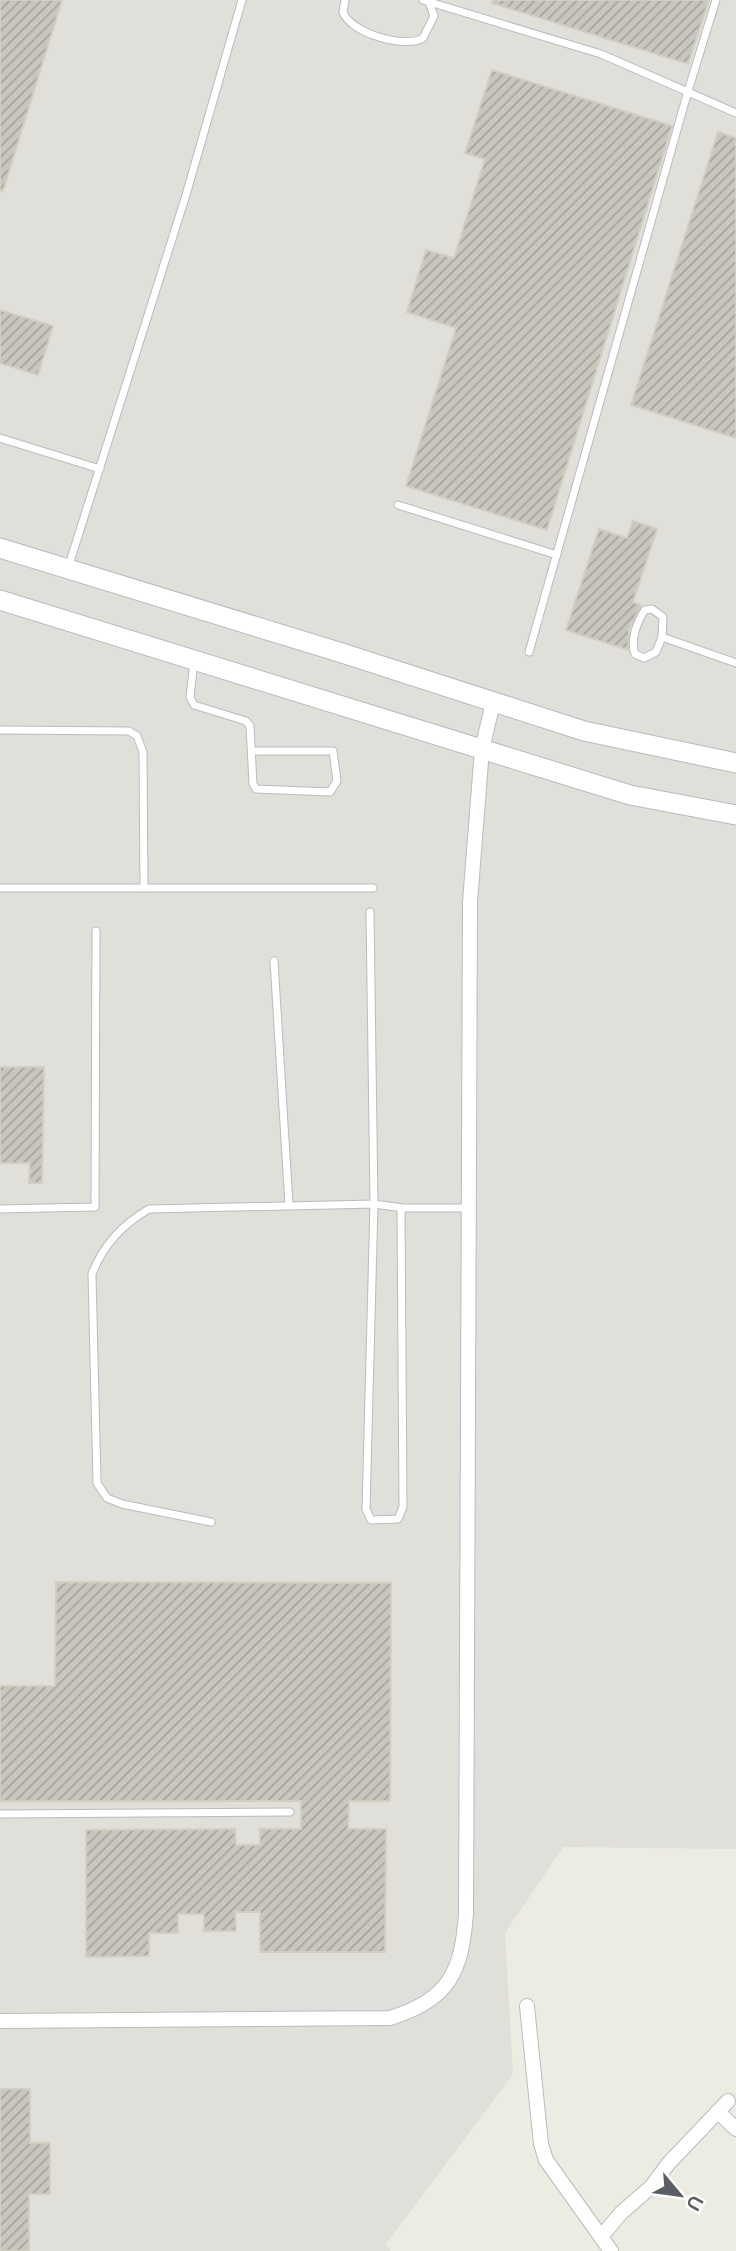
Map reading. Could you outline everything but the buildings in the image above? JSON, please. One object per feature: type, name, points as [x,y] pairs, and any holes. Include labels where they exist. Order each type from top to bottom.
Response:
[{"type":"street","points":[[0,548],[584,731],[736,763]]},
{"type":"street","points":[[0,600],[629,795],[736,815]]},
{"type":"street","points":[[0,2021],[390,2018],[420,2009],[438,1995],[453,1976],[464,1944],[466,1913],[470,902],[482,749],[493,703]]},
{"type":"street","points":[[527,2006],[541,2144],[546,2160],[611,2251]]},
{"type":"street","points":[[601,2237],[621,2213],[652,2186],[668,2164],[723,2106],[736,2129]]},
{"type":"lane","points":[[68,569],[186,195],[242,0]]},
{"type":"lane","points":[[345,0],[343,12],[352,26],[403,44],[424,38],[434,16],[426,1]]},
{"type":"lane","points":[[529,652],[716,0]]},
{"type":"lane","points":[[426,1],[601,54],[736,113]]},
{"type":"lane","points":[[0,438],[100,469]]},
{"type":"lane","points":[[398,505],[557,555]]},
{"type":"lane","points":[[648,609],[663,617],[662,637],[656,652],[650,657],[644,658],[633,650],[640,617],[648,609]]},
{"type":"lane","points":[[662,637],[736,663]]},
{"type":"lane","points":[[194,661],[191,701],[202,709],[246,721],[252,733],[252,751],[253,784],[256,789],[330,792],[337,781],[333,751],[252,751]]},
{"type":"lane","points":[[0,730],[129,732],[137,736],[143,752],[144,888]]},
{"type":"lane","points":[[0,888],[373,888]]},
{"type":"lane","points":[[370,912],[374,1204],[366,1509],[371,1520],[398,1519],[403,1507],[403,1208]]},
{"type":"lane","points":[[0,1209],[95,1207],[96,931]]},
{"type":"lane","points":[[274,961],[289,1205]]},
{"type":"lane","points":[[211,1522],[122,1504],[107,1498],[97,1483],[92,1273],[107,1244],[129,1220],[149,1209],[374,1204],[403,1208],[468,1208]]},
{"type":"lane","points":[[0,1814],[289,1812]]},
{"type":"shaded area","points":[[0,0],[736,0],[736,1849],[563,1847],[505,1933],[513,2074],[385,2245],[391,2251],[0,2251]]}]
